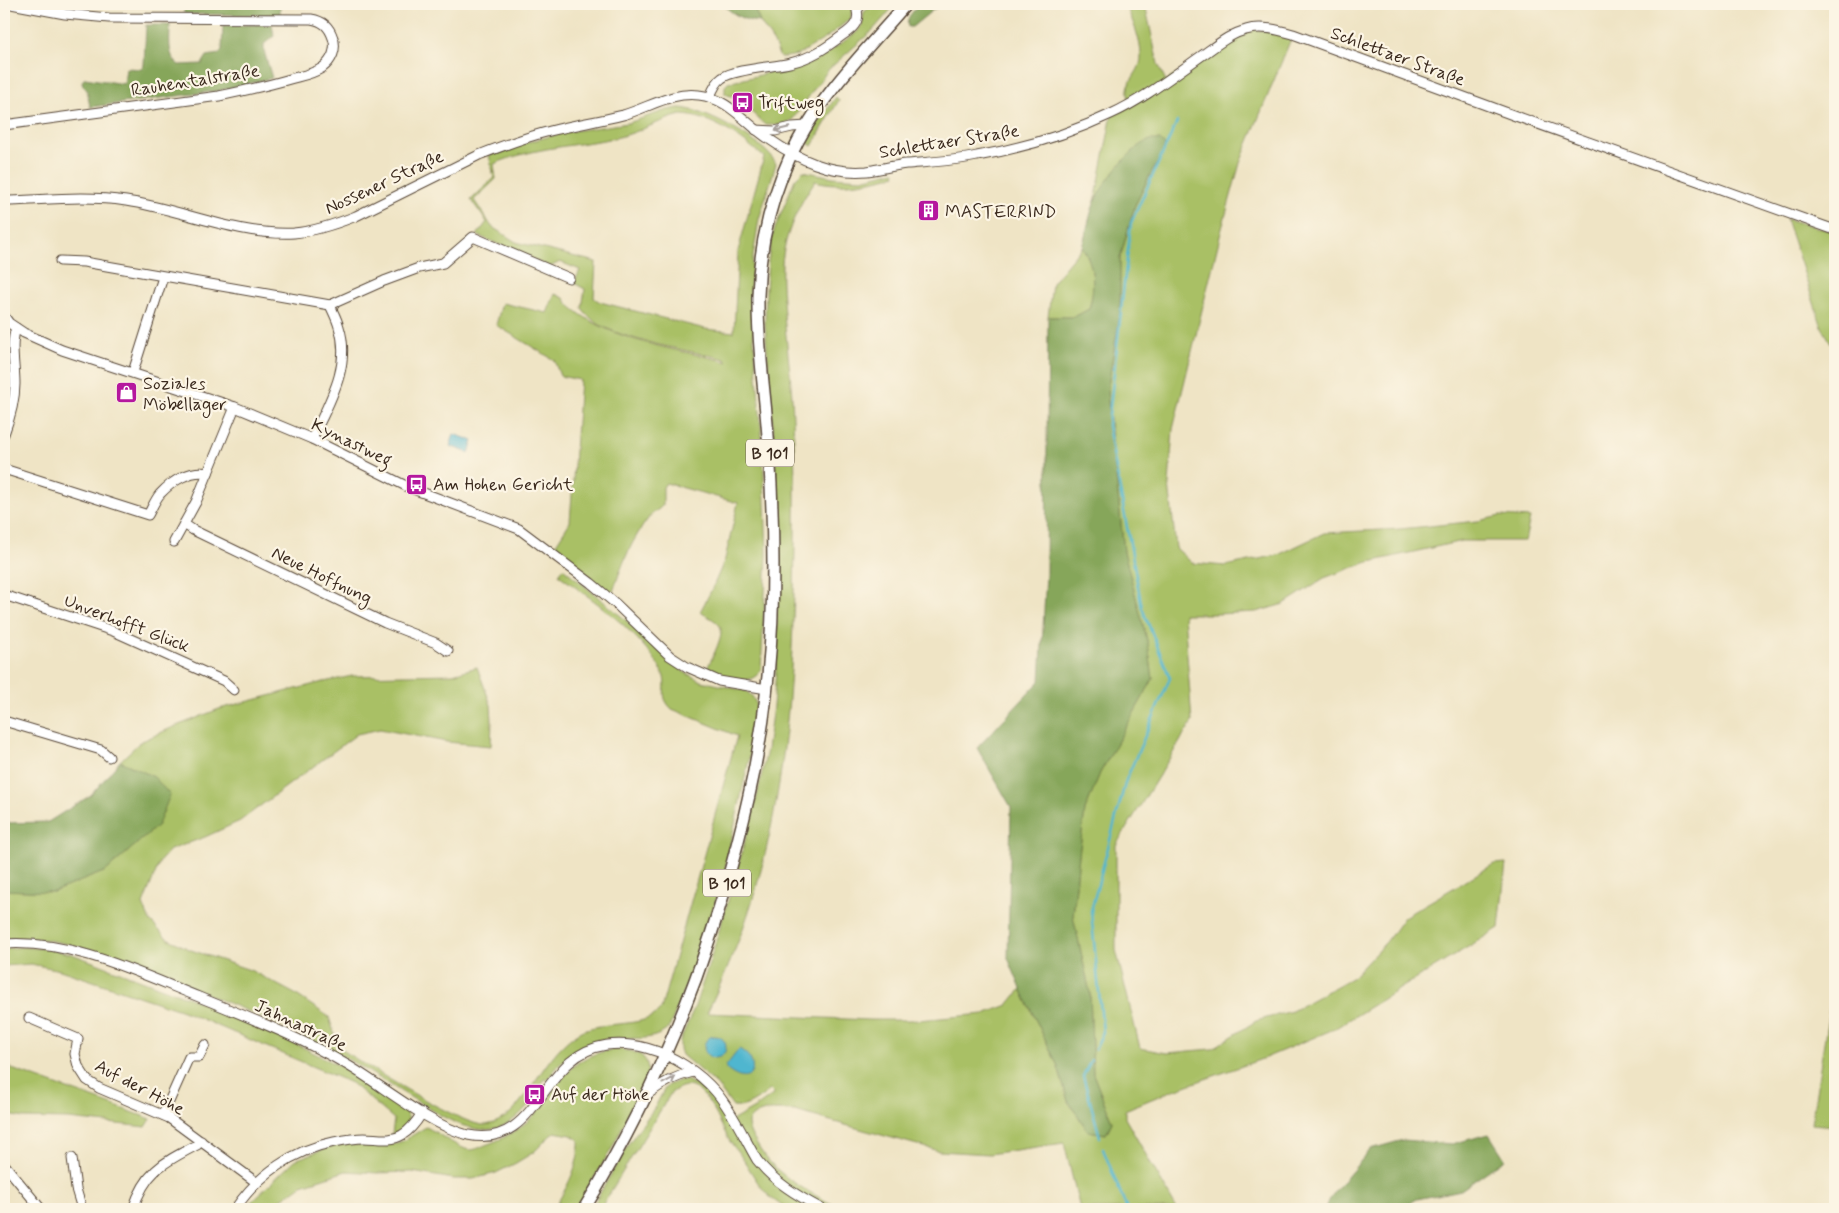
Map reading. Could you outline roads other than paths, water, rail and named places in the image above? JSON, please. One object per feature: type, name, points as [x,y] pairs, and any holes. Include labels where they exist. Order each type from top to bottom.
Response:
[{"type":"main road","name":"B 101","points":[[584,1209],[616,1155],[666,1055],[716,922],[755,771],[767,689],[772,607],[772,501],[758,293],[761,255],[766,228],[775,196],[792,154],[807,126],[825,100],[906,4]]},
{"type":"street","name":"Rauhentalstraße","points":[[4,124],[219,96],[244,91],[314,72],[327,64],[332,58],[335,48],[329,28],[318,20],[311,19],[109,18],[65,14],[11,4]]},
{"type":"street","points":[[710,96],[716,84],[726,75],[788,64],[821,52],[850,31],[856,24],[859,7],[850,4]]},
{"type":"street","name":"Schlettaer Straße","points":[[756,130],[792,154],[826,168],[846,172],[976,157],[1043,141],[1112,114],[1140,98],[1226,38],[1247,29],[1264,28],[1293,34],[1513,116],[1835,230]]},
{"type":"street","name":"Nossener Straße","points":[[4,201],[83,198],[125,200],[246,229],[304,232],[340,223],[356,216],[479,155],[548,131],[625,114],[675,96],[690,94],[710,96],[722,102],[756,130]]},
{"type":"street","points":[[756,130],[775,131],[792,126],[807,126]]},
{"type":"street","points":[[60,261],[84,262],[330,305],[384,281],[419,268],[443,263],[473,237],[569,278]]},
{"type":"street","points":[[133,372],[163,277]]},
{"type":"street","points":[[312,439],[341,374],[343,345],[330,305]]},
{"type":"street","name":"Kynastweg","points":[[4,316],[16,328],[62,350],[235,406],[312,439],[408,487],[519,528],[591,583],[670,656],[708,677],[720,681],[767,689]]},
{"type":"street","points":[[4,432],[14,394],[13,338],[16,328]]},
{"type":"street","points":[[174,542],[196,502],[235,406]]},
{"type":"street","points":[[4,469],[148,515],[158,496],[172,484],[195,472],[208,473]]},
{"type":"street","name":"Neue Hoffnung","points":[[184,524],[385,624],[436,643],[448,651]]},
{"type":"street","name":"Unverhofft Glück","points":[[4,595],[133,639],[224,681],[234,690]]},
{"type":"street","points":[[4,721],[101,750],[109,757]]},
{"type":"street","name":"Jahnastraße","points":[[4,944],[40,944],[73,950],[172,986],[266,1025],[320,1050],[367,1076],[422,1113],[468,1134],[496,1135],[515,1125],[531,1112],[553,1080],[577,1056],[604,1044],[637,1045],[666,1055],[693,1072],[715,1091],[765,1171],[786,1188],[822,1209]]},
{"type":"street","name":"Auf der Höhe","points":[[29,1018],[78,1039],[75,1054],[78,1066],[87,1080],[99,1088],[175,1121],[256,1182]]},
{"type":"street","points":[[163,1115],[189,1057],[199,1057],[205,1045]]},
{"type":"street","points":[[648,1094],[678,1075],[693,1072]]},
{"type":"street","points":[[235,1209],[256,1182],[291,1157],[327,1143],[400,1136],[414,1124],[422,1113]]},
{"type":"street","points":[[133,1209],[142,1187],[155,1170],[201,1141]]},
{"type":"street","points":[[72,1158],[76,1189],[82,1209]]},
{"type":"street","points":[[4,1164],[41,1209]]},
{"type":"water","points":[[454,434],[473,441],[469,453],[450,446]]},
{"type":"water","points":[[715,1036],[723,1039],[726,1047],[723,1055],[715,1058],[707,1055],[704,1047],[707,1039]]},
{"type":"water","points":[[739,1049],[751,1060],[752,1066],[752,1072],[743,1078],[726,1069],[726,1066]]},
{"type":"waterway","points":[[1095,1049],[1103,1032],[1091,911],[1126,780],[1170,678],[1142,608],[1108,425],[1131,223],[1177,122]]},
{"type":"waterway","points":[[1091,1060],[1083,1076],[1100,1137]]},
{"type":"waterway","points":[[1103,1149],[1127,1209]]},
{"type":"place","name":"Triftweg","points":[[742,102]]},
{"type":"place","name":"MASTERRIND","points":[[929,211]]},
{"type":"place","name":"Soziales Möbellager","points":[[127,393]]},
{"type":"place","name":"Am Hohen Gericht","points":[[417,484]]},
{"type":"place","name":"Auf der Höhe","points":[[535,1094]]}]
